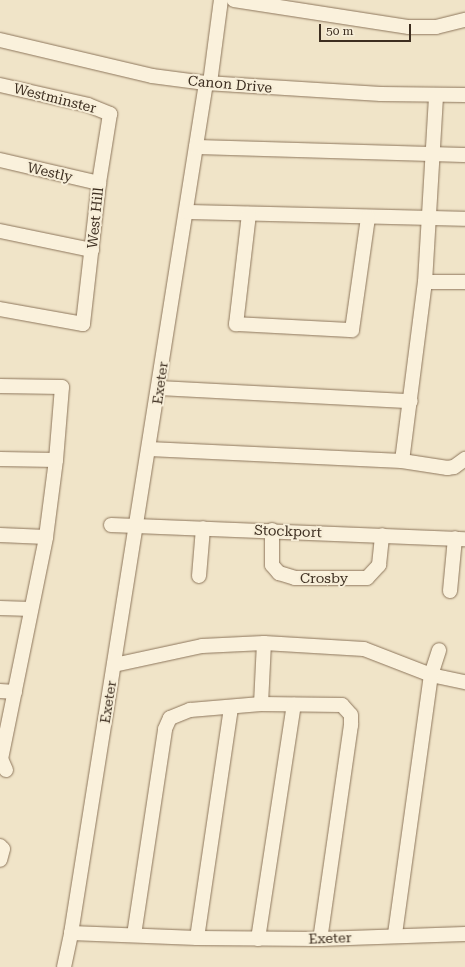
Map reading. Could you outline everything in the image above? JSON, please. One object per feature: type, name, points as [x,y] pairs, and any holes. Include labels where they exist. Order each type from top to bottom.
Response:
[{"type":"street","name":"Exeter","points":[[221,0],[196,147],[159,388],[135,525],[124,612],[114,665],[71,933],[197,938],[320,939],[395,934],[465,934]]},
{"type":"street","points":[[234,0],[409,27],[436,27],[465,20]]},
{"type":"street","name":"Canon Drive","points":[[0,40],[152,76],[208,83],[436,96],[465,95]]},
{"type":"street","name":"Westminster","points":[[0,84],[88,105],[110,114]]},
{"type":"street","points":[[402,461],[411,401],[431,218],[436,96]]},
{"type":"street","name":"West Hill","points":[[0,309],[83,324],[99,183],[110,114]]},
{"type":"street","points":[[196,147],[465,155]]},
{"type":"street","name":"Westly","points":[[0,160],[99,183]]},
{"type":"street","points":[[186,212],[465,219]]},
{"type":"street","points":[[249,214],[236,324],[352,330],[368,217]]},
{"type":"street","points":[[0,231],[92,250]]},
{"type":"street","points":[[425,282],[465,282]]},
{"type":"street","points":[[0,386],[66,385],[46,537],[2,762]]},
{"type":"street","points":[[159,388],[411,401]]},
{"type":"street","points":[[149,449],[402,461],[447,468],[454,468],[465,459]]},
{"type":"street","points":[[0,459],[56,460]]},
{"type":"street","name":"Stockport","points":[[111,525],[460,538]]},
{"type":"street","points":[[199,576],[203,528]]},
{"type":"street","name":"Crosby","points":[[272,530],[272,565],[279,573],[295,578],[367,578],[380,565],[382,535]]},
{"type":"street","points":[[0,535],[46,537]]},
{"type":"street","points":[[450,591],[460,538]]},
{"type":"street","points":[[0,608],[31,609]]},
{"type":"street","points":[[114,665],[202,646],[264,643],[364,648],[431,675],[465,682]]},
{"type":"street","points":[[261,704],[264,643]]},
{"type":"street","points":[[395,934],[431,675],[439,650]]},
{"type":"street","points":[[0,691],[15,692]]},
{"type":"street","points":[[134,935],[165,729],[170,718],[184,712],[261,704],[342,705],[351,715],[320,939]]},
{"type":"street","points":[[258,938],[294,705]]},
{"type":"street","points":[[197,938],[231,708]]},
{"type":"street","points":[[0,846],[3,849],[0,860]]},
{"type":"street","points":[[64,967],[71,933]]}]
